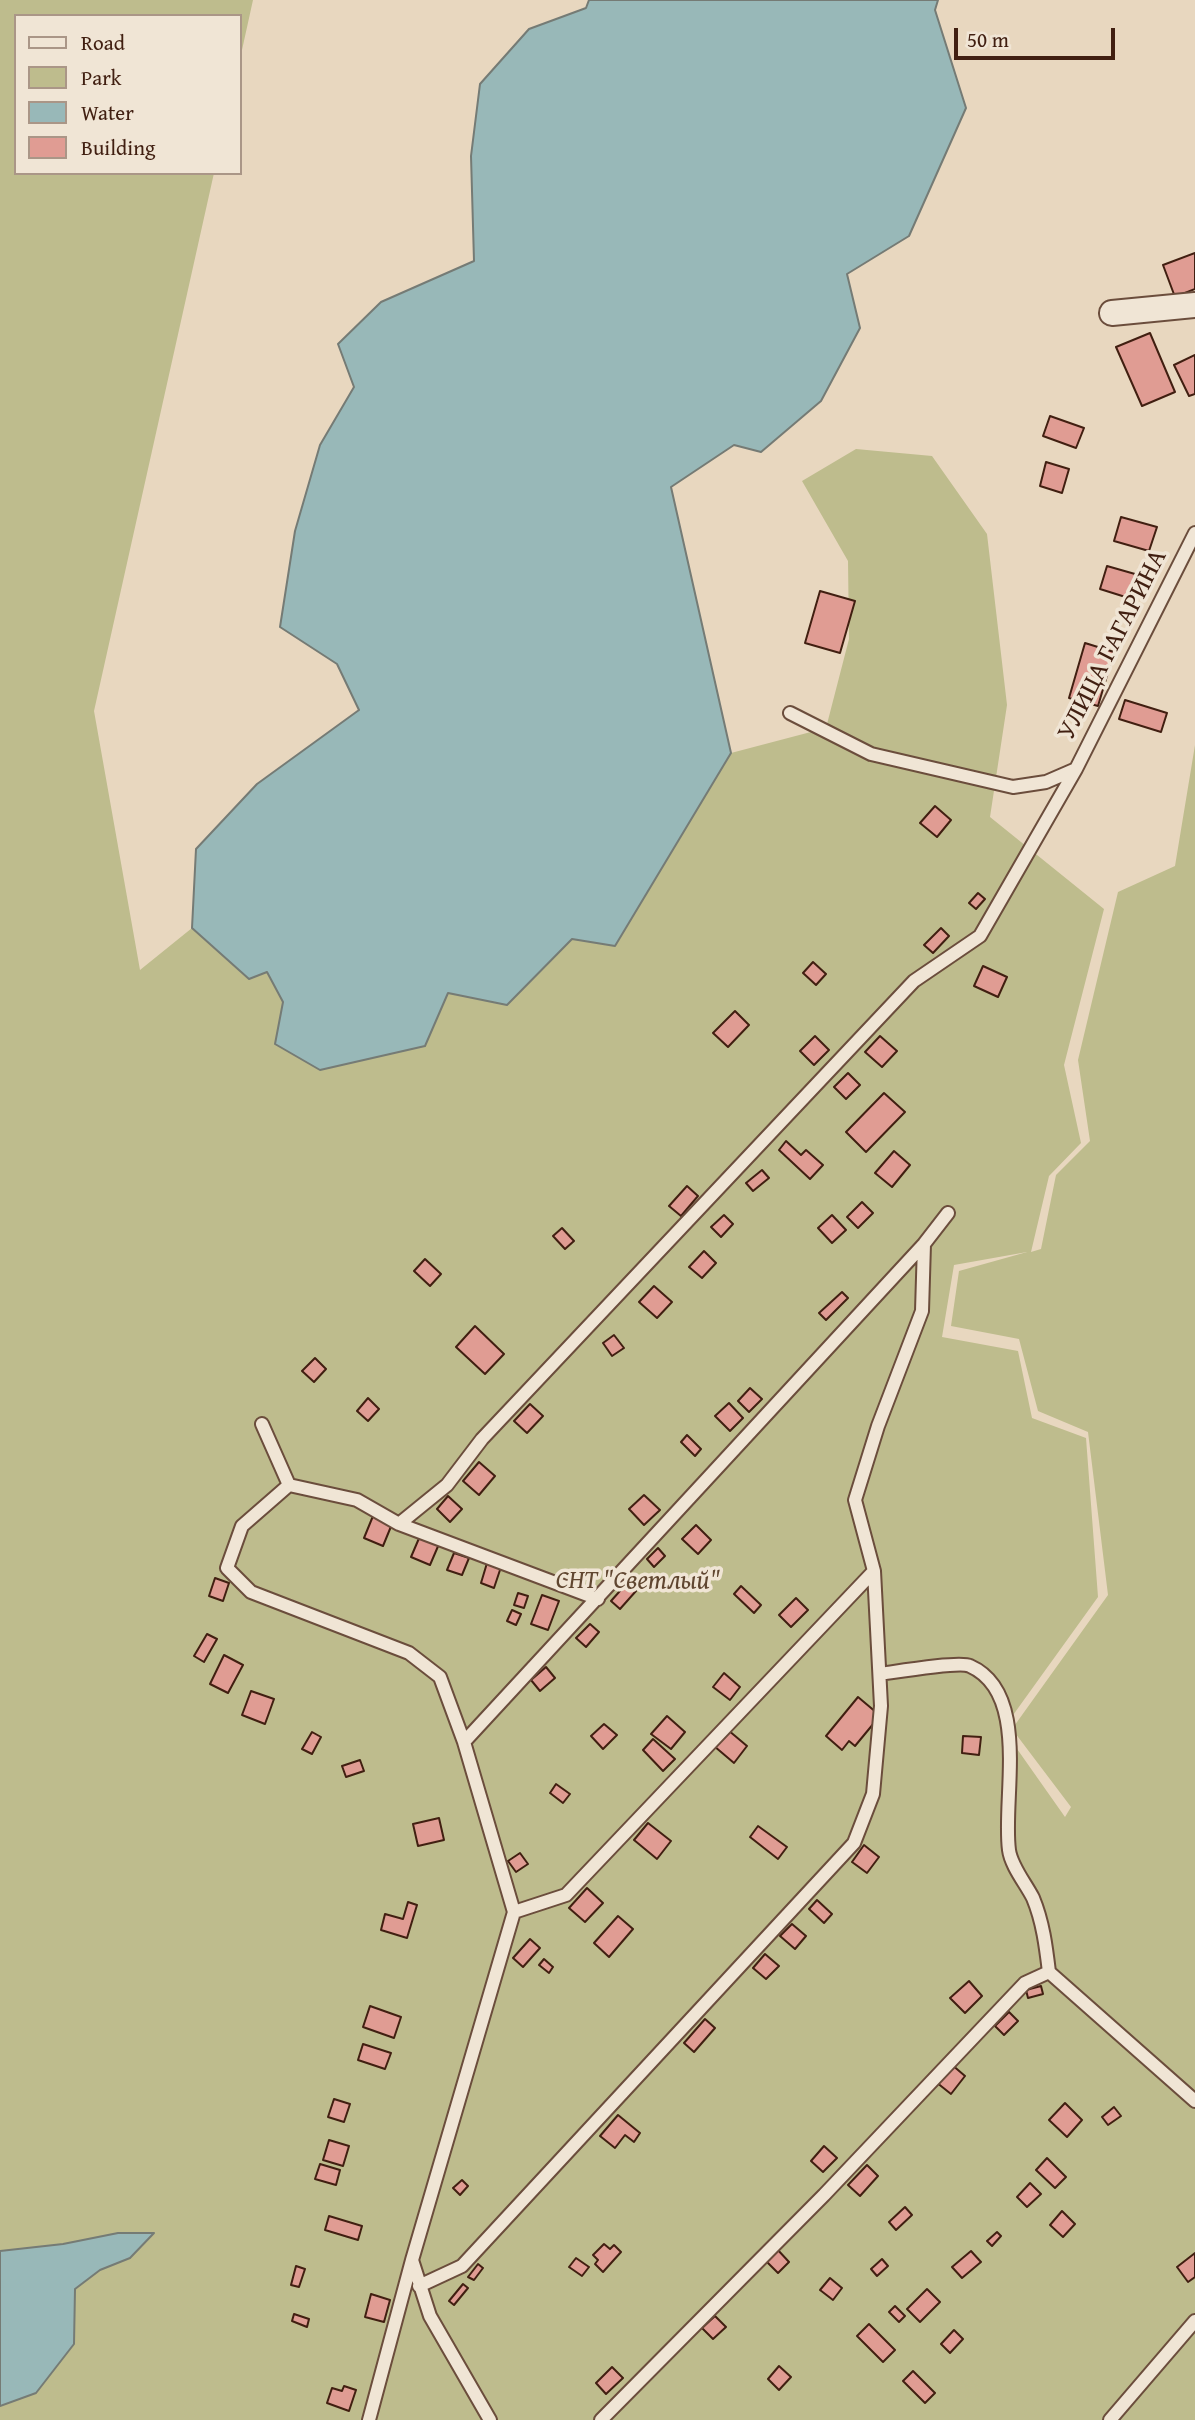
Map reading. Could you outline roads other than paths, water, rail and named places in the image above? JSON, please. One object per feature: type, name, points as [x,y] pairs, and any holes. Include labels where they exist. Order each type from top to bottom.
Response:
[{"type":"street","points":[[1112,313],[1195,305]]},
{"type":"lane","name":"УЛИЦА ГАГАРИНА","points":[[790,713],[871,754],[1013,787],[1046,782],[1076,769],[1195,533]]},
{"type":"lane","points":[[399,1524],[447,1485],[482,1439],[914,981],[980,936],[1076,769]]},
{"type":"lane","points":[[464,1742],[924,1244],[948,1213]]},
{"type":"lane","points":[[419,2286],[462,2266],[854,1843],[873,1794],[881,1706],[874,1571],[855,1500],[878,1426],[922,1311],[924,1244]]},
{"type":"lane","points":[[262,1424],[289,1485]]},
{"type":"lane","points":[[289,1485],[357,1500],[399,1524],[597,1599]]},
{"type":"lane","points":[[289,1485],[242,1526],[227,1568],[251,1592],[409,1653],[440,1677],[464,1742],[514,1912],[412,2260],[369,2420]]},
{"type":"lane","points":[[514,1912],[566,1895],[874,1571]]},
{"type":"lane","points":[[880,1674],[969,1665],[992,1681],[1003,1703],[1012,1781],[1009,1852],[1034,1901],[1044,1933],[1049,1972],[1195,2101]]},
{"type":"lane","points":[[601,2420],[824,2195],[1025,1983],[1049,1972]]},
{"type":"lane","points":[[412,2260],[430,2316],[490,2420]]},
{"type":"lane","points":[[1111,2420],[1195,2321]]},
{"type":"water","points":[[589,0],[938,0],[935,10],[966,108],[909,236],[847,274],[860,328],[821,401],[761,452],[734,445],[671,487],[731,753],[615,946],[572,939],[507,1005],[448,993],[425,1046],[320,1070],[275,1044],[283,1002],[267,972],[249,979],[192,928],[196,849],[257,784],[359,710],[337,664],[280,627],[295,531],[320,445],[354,387],[338,344],[381,302],[474,261],[471,156],[480,84],[529,29],[586,8]]},
{"type":"water","points":[[118,2233],[154,2233],[130,2258],[100,2270],[75,2289],[74,2344],[36,2393],[0,2406],[0,2251],[63,2244]]},
{"type":"park label","name":"СНТ \"Светлый\"","points":[[638,1581]]}]
